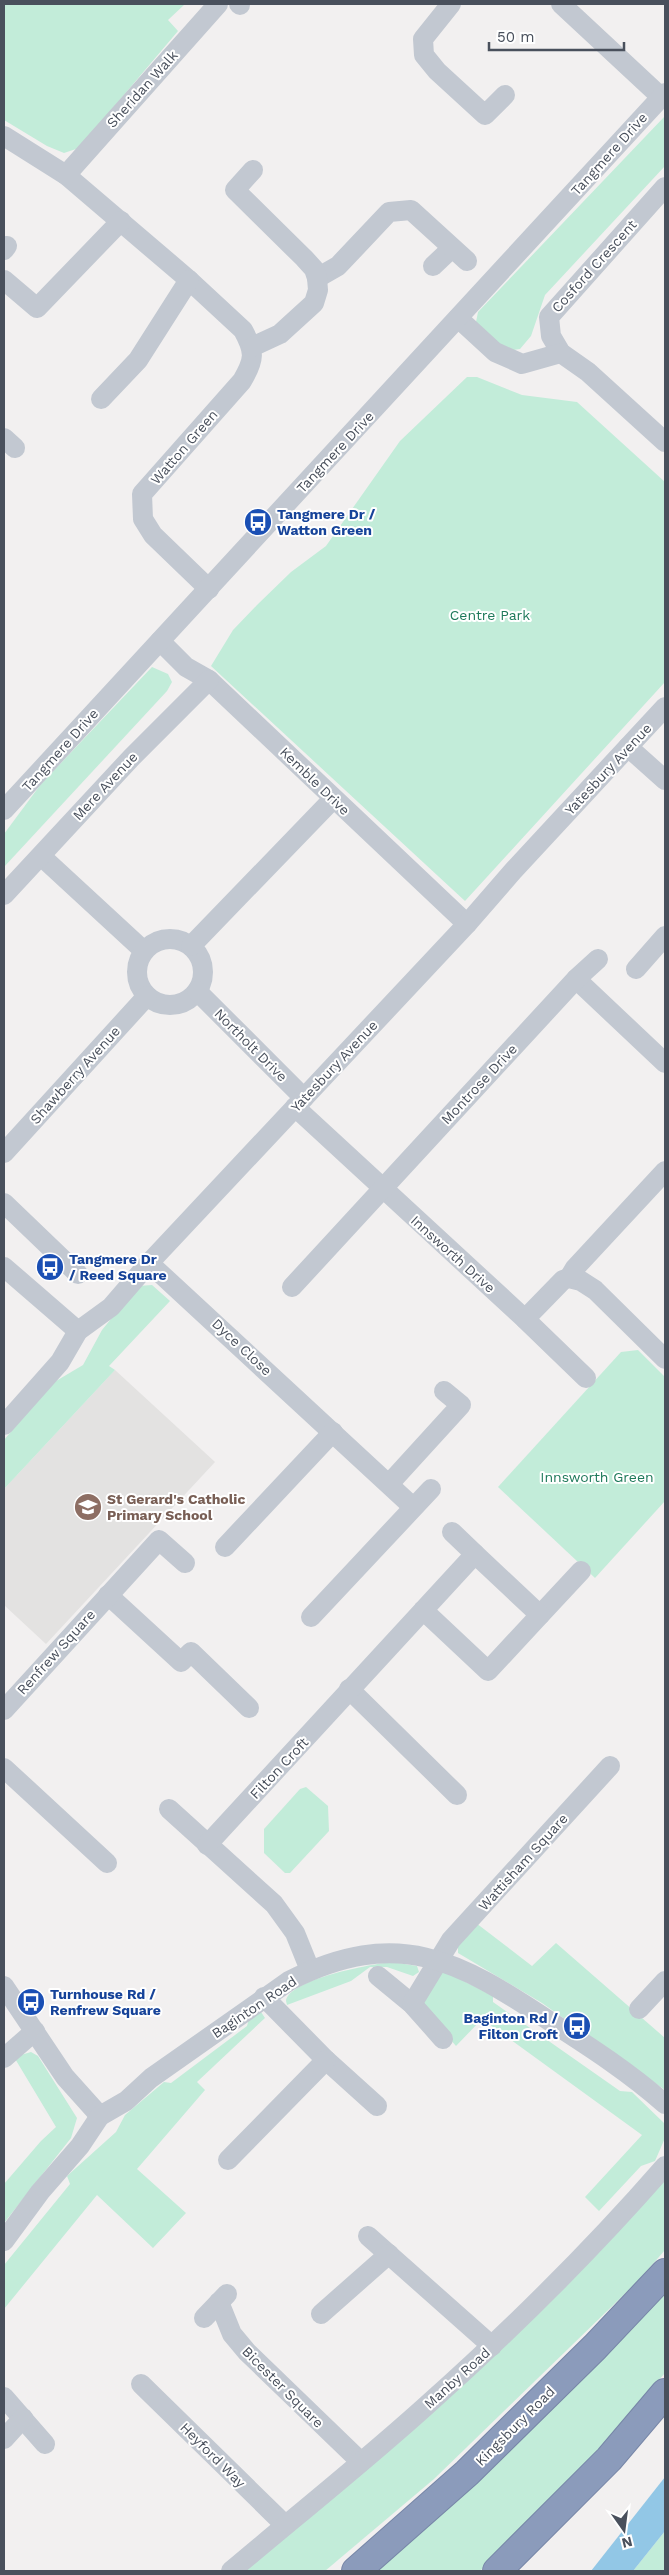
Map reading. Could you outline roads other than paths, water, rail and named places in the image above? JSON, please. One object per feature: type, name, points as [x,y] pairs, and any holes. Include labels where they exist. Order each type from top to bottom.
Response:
[{"type":"highway","name":"Kingsbury Road","points":[[356,2571],[467,2474],[596,2347],[665,2273]]},
{"type":"highway","points":[[497,2571],[609,2459],[665,2393]]},
{"type":"street","name":"Sheridan Walk","points":[[66,174],[218,4]]},
{"type":"street","points":[[451,4],[423,39],[424,55],[437,71],[485,116],[505,95]]},
{"type":"street","points":[[568,6],[663,95]]},
{"type":"street","name":"Tangmere Drive","points":[[4,810],[663,95]]},
{"type":"street","points":[[4,136],[66,174],[189,280],[242,330],[252,347],[280,334],[314,303],[318,290],[317,278],[314,269],[309,263],[234,190],[253,170]]},
{"type":"street","name":"Cosford Crescent","points":[[665,187],[549,317],[551,336],[561,353],[588,372],[665,442]]},
{"type":"street","points":[[317,278],[338,266],[389,212],[400,210],[411,210],[467,261]]},
{"type":"street","points":[[4,280],[37,308],[121,221]]},
{"type":"street","points":[[433,266],[452,248]]},
{"type":"street","points":[[101,399],[138,360],[189,280]]},
{"type":"street","points":[[458,318],[495,352],[522,364],[561,353]]},
{"type":"street","name":"Watton Green","points":[[209,589],[153,535],[143,519],[142,494],[242,381],[252,363],[252,347]]},
{"type":"street","name":"Kemble Drive","points":[[160,641],[186,667],[209,680],[467,924]]},
{"type":"street","name":"Mere Avenue","points":[[4,895],[132,757],[209,680]]},
{"type":"street","name":"Yatesbury Avenue","points":[[4,1424],[60,1362],[78,1332],[111,1306],[149,1263],[467,924],[665,707]]},
{"type":"street","points":[[628,747],[665,780]]},
{"type":"street","points":[[191,946],[333,798]]},
{"type":"street","points":[[40,856],[144,951]]},
{"type":"street","points":[[636,969],[665,936]]},
{"type":"street","points":[[167,939],[182,941],[191,946],[202,962],[203,977],[198,991],[189,999],[179,1004],[156,1002],[147,996],[137,979],[137,969],[144,951],[152,944],[167,939]]},
{"type":"street","name":"Montrose Drive","points":[[382,1189],[576,979],[598,959]]},
{"type":"street","points":[[576,979],[665,1063]]},
{"type":"street","name":"Northolt Drive","points":[[198,991],[300,1103]]},
{"type":"street","name":"Shawberry Avenue","points":[[4,1153],[147,996]]},
{"type":"street","name":"Innsworth Drive","points":[[300,1103],[382,1189],[525,1319],[586,1378]]},
{"type":"street","points":[[570,1278],[575,1268],[665,1171]]},
{"type":"street","points":[[292,1287],[382,1189]]},
{"type":"street","points":[[4,1203],[78,1274]]},
{"type":"street","name":"Dyce Close","points":[[149,1263],[413,1506]]},
{"type":"street","points":[[4,1267],[78,1332]]},
{"type":"street","points":[[525,1319],[563,1280],[570,1278],[581,1281],[595,1290],[665,1359]]},
{"type":"street","points":[[389,1484],[461,1405],[444,1391]]},
{"type":"street","points":[[225,1547],[333,1432]]},
{"type":"street","points":[[311,1617],[413,1506],[431,1489]]},
{"type":"street","points":[[452,1532],[540,1615]]},
{"type":"street","name":"Renfrew Square","points":[[4,1710],[159,1540],[185,1563]]},
{"type":"street","name":"Filton Croft","points":[[207,1845],[475,1554]]},
{"type":"street","points":[[423,1610],[488,1671],[581,1572]]},
{"type":"street","points":[[108,1595],[181,1662],[191,1652],[250,1708]]},
{"type":"street","points":[[349,1689],[457,1795]]},
{"type":"street","name":"Wattisham Square","points":[[439,1960],[452,1940],[610,1766]]},
{"type":"street","points":[[4,1768],[107,1863]]},
{"type":"street","points":[[169,1809],[280,1911],[295,1933],[310,1970]]},
{"type":"street","name":"Baginton Road","points":[[4,2242],[40,2192],[80,2146],[100,2116],[126,2101],[151,2078],[264,1997],[310,1970],[342,1960],[379,1952],[409,1954],[439,1960],[473,1974],[509,1994],[580,2040],[665,2104]]},
{"type":"street","points":[[412,2004],[439,1960]]},
{"type":"street","points":[[378,1976],[412,2004],[442,2039]]},
{"type":"street","points":[[640,2009],[665,1981]]},
{"type":"street","points":[[4,1986],[65,2077],[100,2116]]},
{"type":"street","points":[[264,1997],[326,2060],[377,2106]]},
{"type":"street","points":[[4,2058],[34,2031]]},
{"type":"street","points":[[228,2160],[326,2060]]},
{"type":"street","name":"Manby Road","points":[[231,2571],[362,2462],[492,2346],[610,2228],[665,2166]]},
{"type":"street","points":[[368,2236],[492,2346]]},
{"type":"street","points":[[321,2314],[389,2254]]},
{"type":"street","name":"Bicester Square","points":[[204,2318],[223,2298],[232,2334],[247,2352],[362,2462]]},
{"type":"street","name":"Heyford Way","points":[[141,2384],[286,2525]]},
{"type":"street","points":[[4,2397],[45,2444]]},
{"type":"street","points":[[4,2439],[23,2418]]},
{"type":"water","points":[[665,2477],[665,2531],[633,2571],[591,2571]]},
{"type":"place","name":"Tangmere Dr / Watton Green","points":[[258,522]]},
{"type":"place","name":"Tangmere Dr / Reed Square","points":[[50,1267]]},
{"type":"place","name":"St Gerard's Catholic Primary School","points":[[88,1507]]},
{"type":"place","name":"Turnhouse Rd / Renfrew Square","points":[[31,2002]]},
{"type":"place","name":"Baginton Rd / Filton Croft","points":[[577,2026]]},
{"type":"park label","name":"Centre Park","points":[[490,615]]},
{"type":"park label","name":"Innsworth Green","points":[[597,1477]]}]
